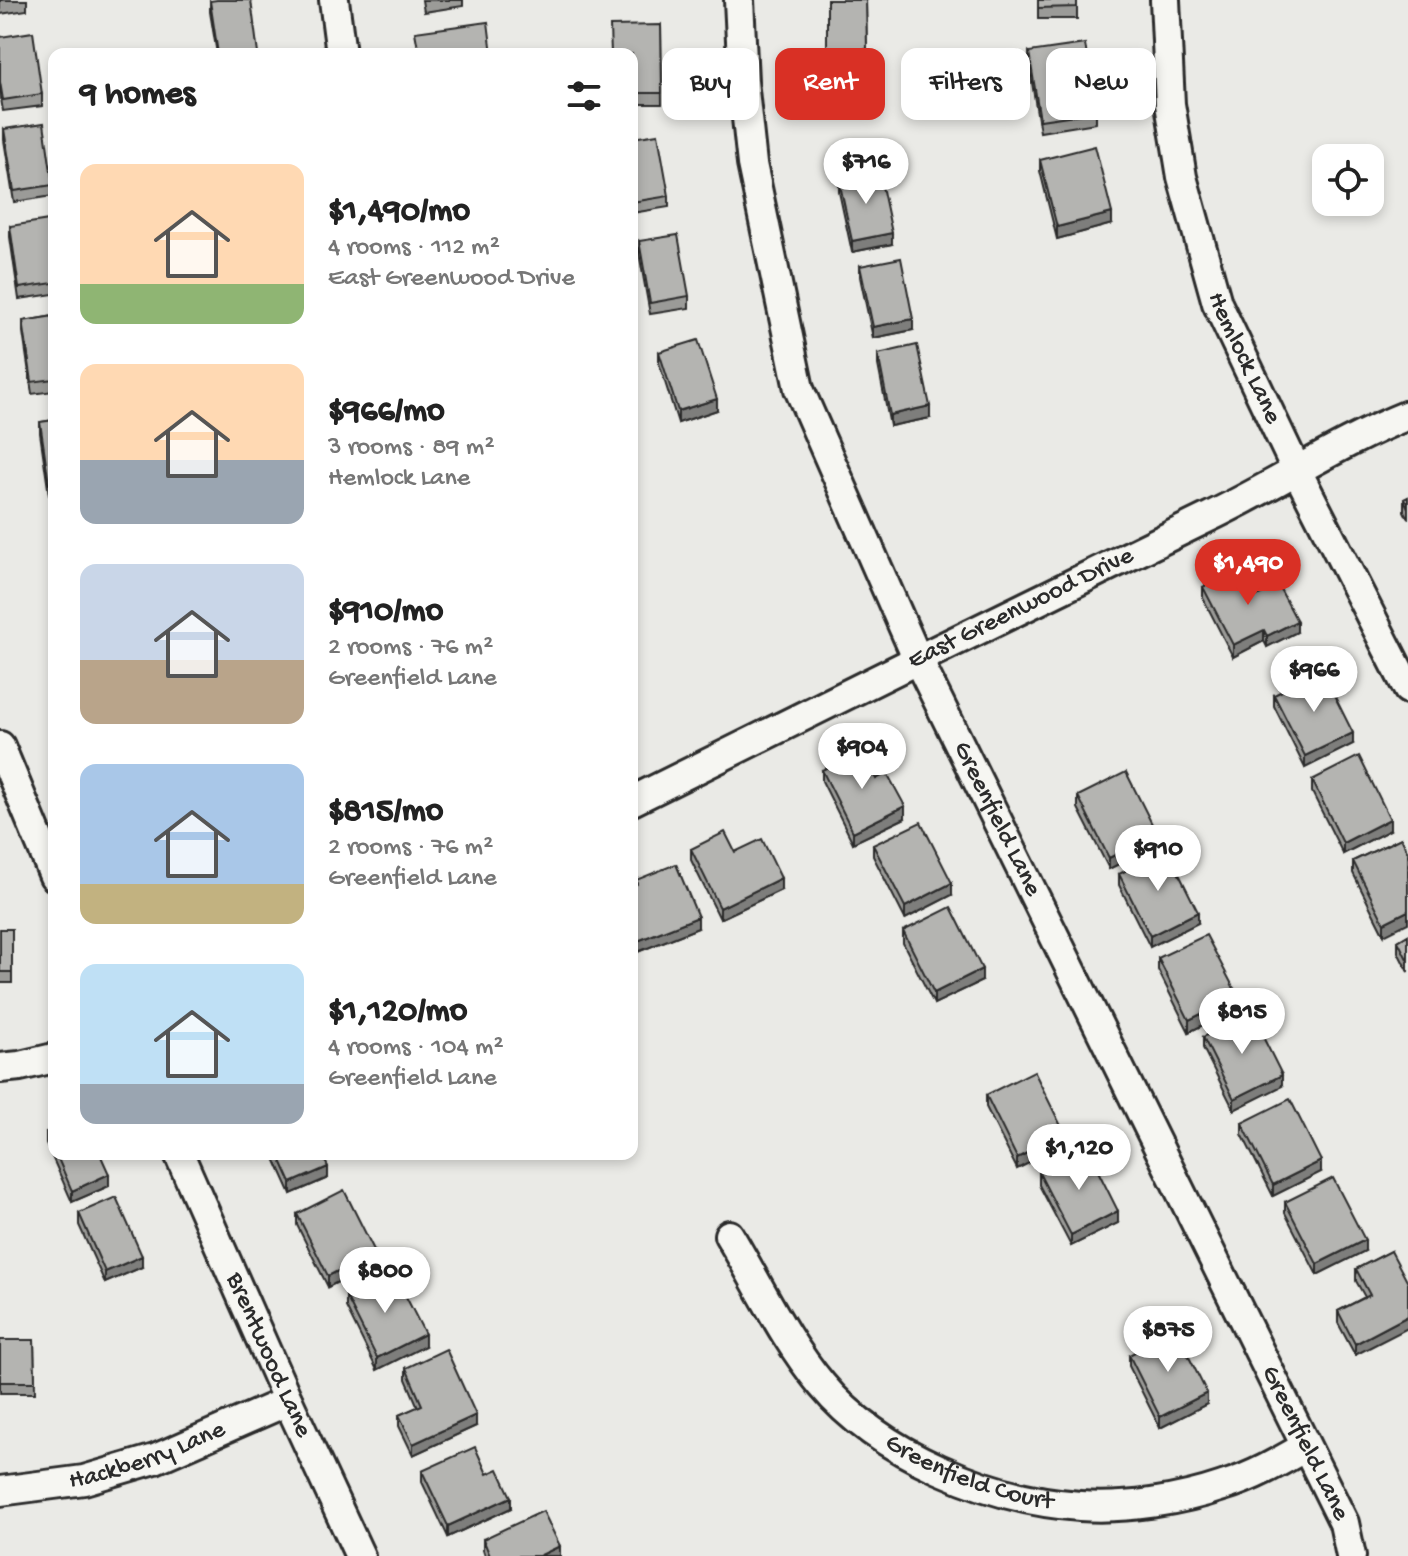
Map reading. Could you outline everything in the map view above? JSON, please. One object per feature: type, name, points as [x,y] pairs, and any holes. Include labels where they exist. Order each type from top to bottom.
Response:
[{"type":"street","points":[[334,0],[340,48]]},
{"type":"street","name":"Greenfield Lane","points":[[739,0],[743,81],[752,164],[799,389],[917,658],[1344,1523],[1351,1556]]},
{"type":"street","name":"Hemlock Lane","points":[[1165,0],[1170,104],[1182,177],[1217,303],[1297,471],[1408,689]]},
{"type":"street","name":"East Greenwood Drive","points":[[638,798],[917,658],[1258,494],[1340,445],[1408,415]]},
{"type":"street","points":[[0,746],[48,862]]},
{"type":"street","points":[[0,1068],[48,1059]]},
{"type":"street","name":"Brentwood Lane","points":[[182,1160],[360,1556]]},
{"type":"street","name":"Greenfield Court","points":[[729,1235],[802,1359],[851,1414],[892,1444],[939,1470],[981,1486],[1079,1506],[1134,1504],[1223,1487],[1263,1471],[1305,1447]]},
{"type":"street","name":"Hackberry Lane","points":[[0,1491],[84,1480],[155,1459],[288,1401]]},
{"type":"building","points":[[251,0],[257,48],[217,48],[210,1]]},
{"type":"building","points":[[827,0],[866,0],[867,48],[827,48]]},
{"type":"building","points":[[1038,0],[1077,0],[1077,7],[1038,8]]},
{"type":"building","points":[[488,22],[491,48],[418,48],[415,32]]},
{"type":"building","points":[[661,25],[662,93],[638,93],[638,48],[611,48],[610,26]]},
{"type":"building","points":[[33,32],[42,94],[3,100],[0,37]]},
{"type":"building","points":[[1085,44],[1086,48],[1057,48]]},
{"type":"building","points":[[1046,50],[1046,119],[1040,120],[1030,52]]},
{"type":"building","points":[[44,123],[48,186],[14,191],[4,129]]},
{"type":"building","points":[[658,134],[669,196],[638,201],[638,137]]},
{"type":"building","points":[[1095,146],[1112,213],[1057,227],[1040,160]]},
{"type":"building","points":[[879,172],[892,233],[852,241],[839,180]]},
{"type":"building","points":[[48,220],[48,284],[19,288],[10,226]]},
{"type":"building","points":[[678,235],[689,296],[650,303],[639,241]]},
{"type":"building","points":[[901,258],[913,319],[873,327],[860,266]]},
{"type":"building","points":[[48,317],[48,380],[32,382],[23,321]]},
{"type":"building","points":[[698,340],[717,399],[678,411],[659,352]]},
{"type":"building","points":[[917,345],[930,406],[890,415],[878,354]]},
{"type":"building","points":[[48,421],[48,477],[40,422]]},
{"type":"building","points":[[1242,567],[1257,596],[1278,585],[1297,621],[1267,636],[1264,630],[1233,645],[1203,587]]},
{"type":"building","points":[[1322,671],[1353,733],[1305,756],[1274,695]]},
{"type":"building","points":[[862,750],[876,779],[887,773],[905,806],[853,832],[822,770]]},
{"type":"building","points":[[1359,756],[1390,819],[1343,843],[1312,780]]},
{"type":"building","points":[[1126,772],[1157,834],[1109,858],[1078,796]]},
{"type":"building","points":[[921,822],[952,883],[905,907],[873,845]]},
{"type":"building","points":[[725,832],[735,852],[762,839],[781,878],[720,908],[691,849]]},
{"type":"building","points":[[1401,838],[1408,852],[1408,911],[1384,923],[1353,861]]},
{"type":"building","points":[[1167,850],[1198,912],[1150,936],[1119,874]]},
{"type":"building","points":[[676,864],[698,917],[638,941],[638,879]]},
{"type":"building","points":[[951,907],[982,969],[934,993],[903,931]]},
{"type":"building","points":[[0,929],[12,929],[12,972],[0,972]]},
{"type":"building","points":[[1206,935],[1238,996],[1189,1020],[1158,958]]},
{"type":"building","points":[[1408,935],[1408,961],[1398,941]]},
{"type":"building","points":[[1251,1013],[1282,1075],[1234,1099],[1203,1037]]},
{"type":"building","points":[[1034,1071],[1065,1134],[1017,1158],[986,1095]]},
{"type":"building","points":[[1290,1099],[1321,1161],[1273,1185],[1242,1123]]},
{"type":"building","points":[[1087,1149],[1118,1211],[1071,1235],[1039,1173]]},
{"type":"building","points":[[59,1160],[103,1160],[109,1174],[72,1191]]},
{"type":"building","points":[[281,1160],[325,1160],[328,1167],[291,1183]]},
{"type":"building","points":[[1333,1178],[1365,1240],[1317,1264],[1285,1202]]},
{"type":"building","points":[[344,1190],[375,1252],[328,1276],[297,1214]]},
{"type":"building","points":[[116,1197],[142,1256],[105,1272],[79,1213]]},
{"type":"building","points":[[1391,1251],[1408,1283],[1408,1316],[1355,1344],[1338,1311],[1370,1295],[1356,1269]]},
{"type":"building","points":[[394,1273],[425,1334],[377,1358],[346,1296]]},
{"type":"building","points":[[1176,1331],[1207,1393],[1160,1417],[1129,1355]]},
{"type":"building","points":[[0,1340],[34,1340],[35,1382],[0,1382]]},
{"type":"building","points":[[446,1349],[476,1415],[413,1444],[399,1415],[422,1405],[406,1368]]},
{"type":"building","points":[[475,1447],[487,1474],[498,1469],[511,1497],[448,1526],[422,1471]]},
{"type":"building","points":[[543,1511],[560,1546],[539,1556],[490,1556],[483,1539]]}]
